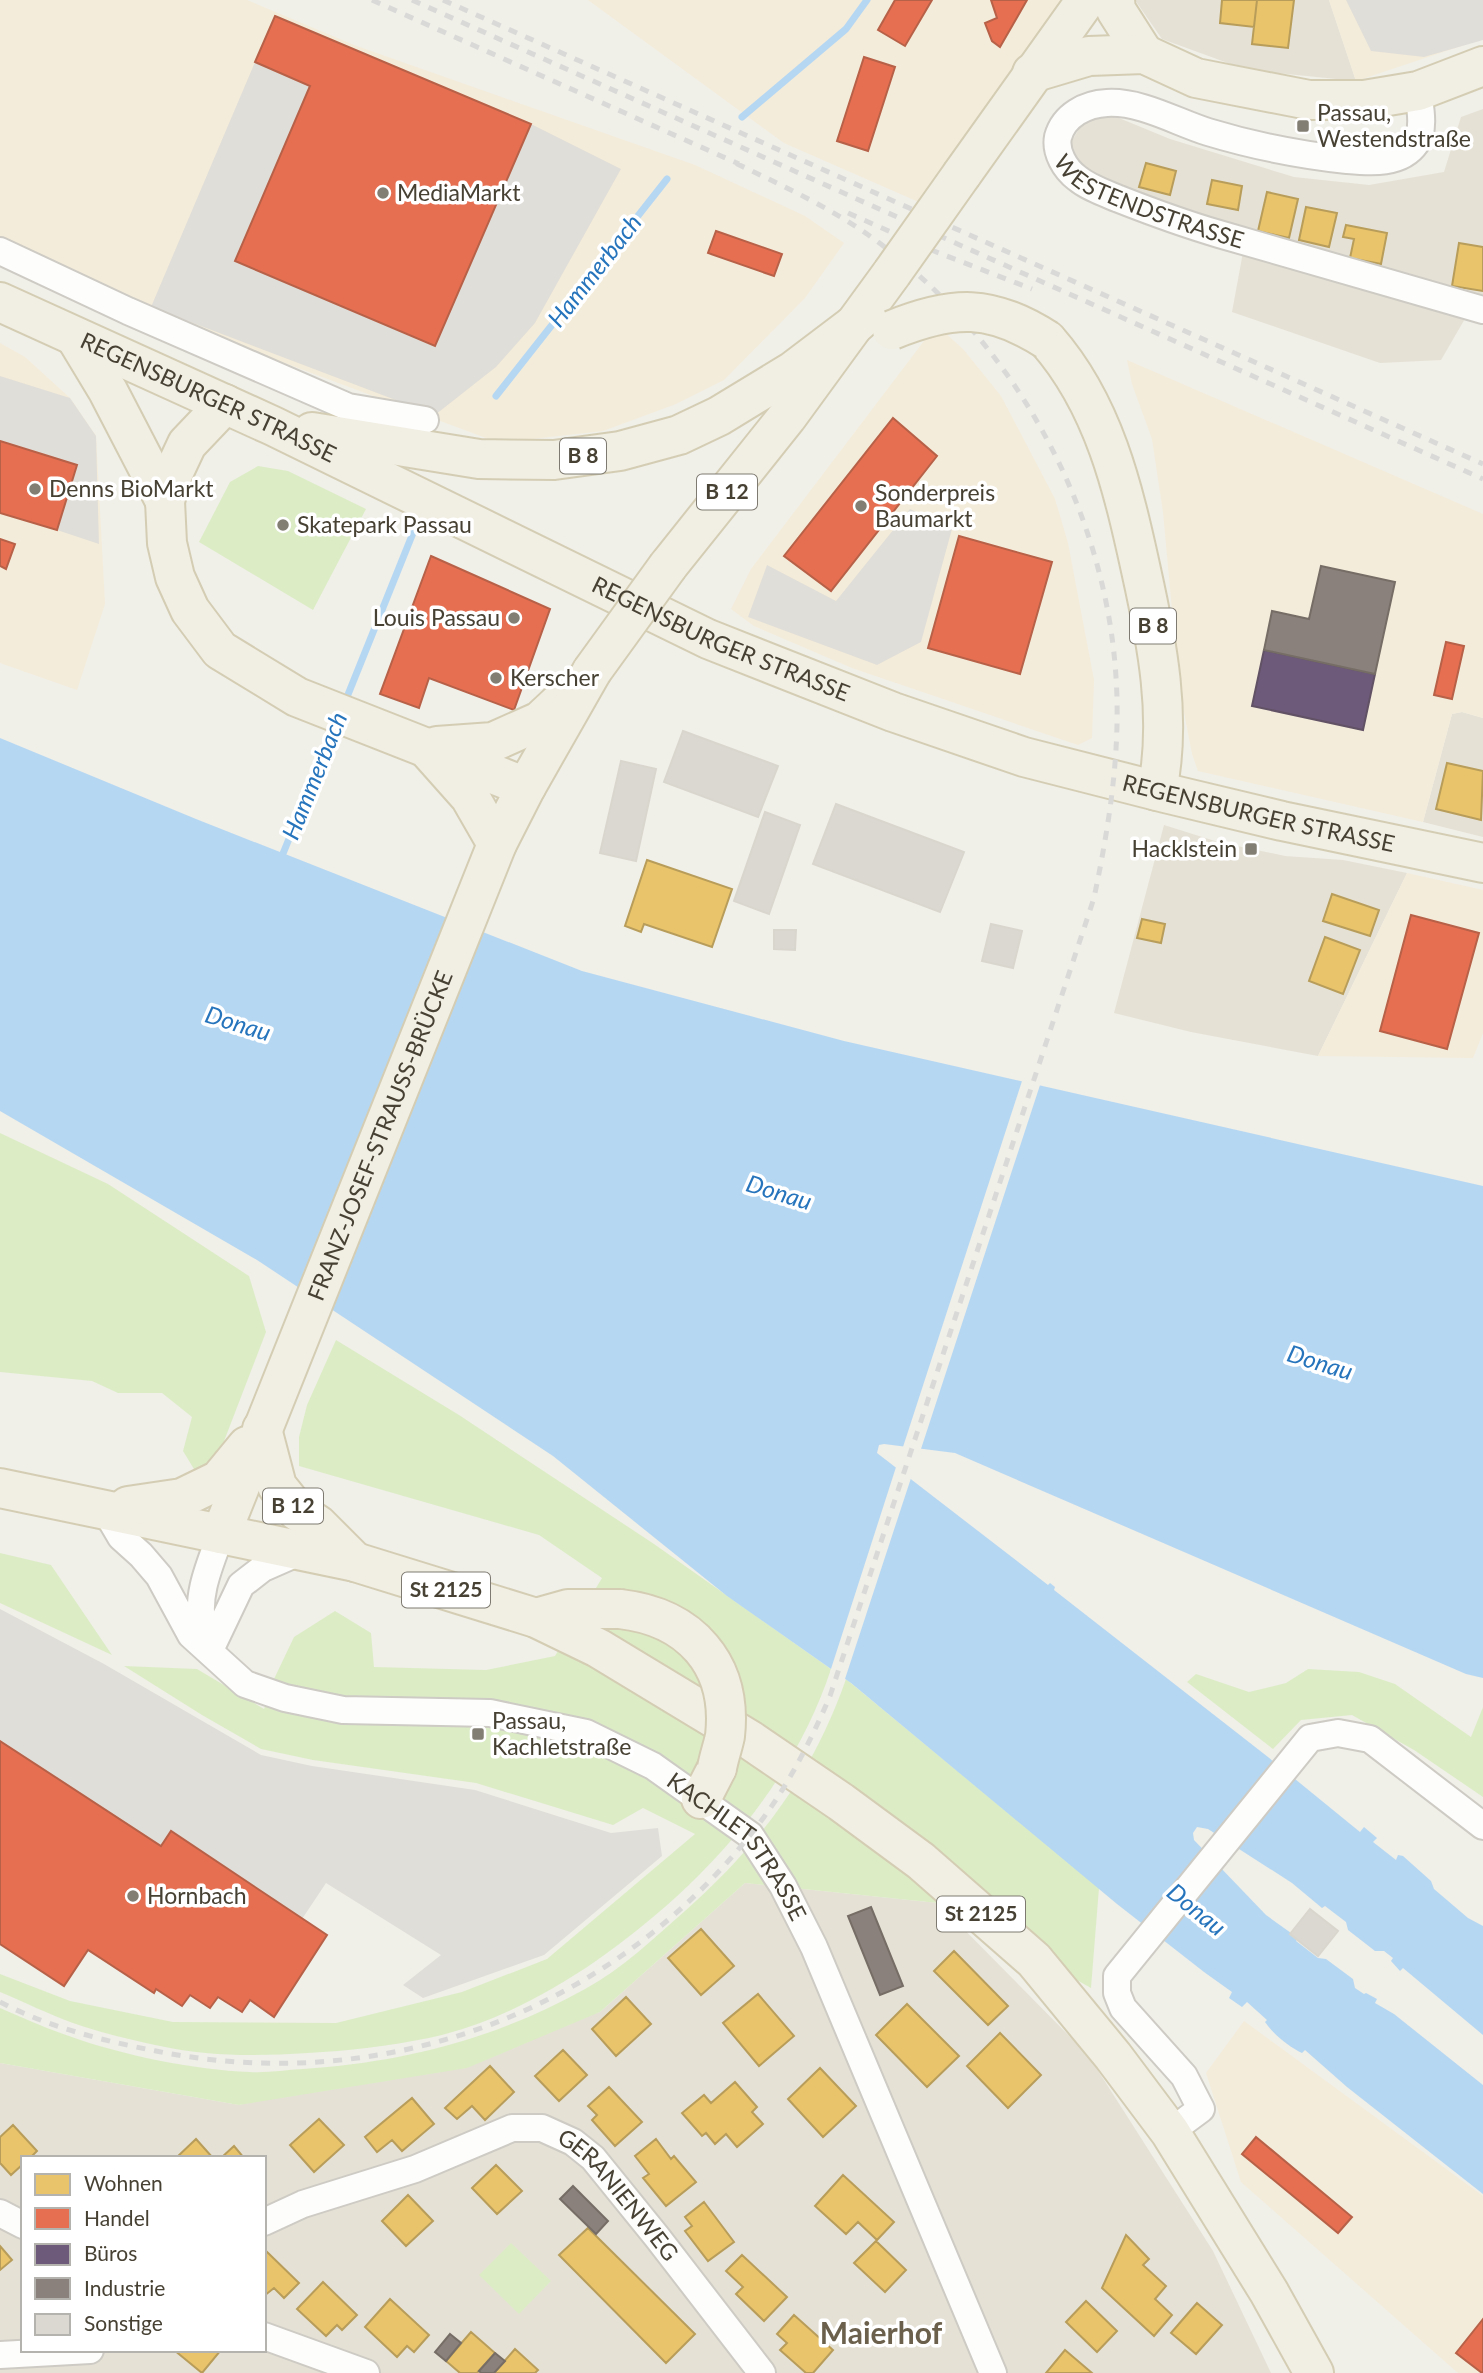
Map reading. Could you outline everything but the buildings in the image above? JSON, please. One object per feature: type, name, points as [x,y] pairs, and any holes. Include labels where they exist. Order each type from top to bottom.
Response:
[{"type":"main road","points":[[876,325],[892,273],[1086,0]]},
{"type":"main road","points":[[1115,0],[1116,10],[1143,54]]},
{"type":"main road","points":[[1032,73],[1089,56],[1143,54],[1196,78],[1309,100],[1364,100],[1418,91],[1483,66]]},
{"type":"main road","name":"REGENSBURGER STRASSE","points":[[0,302],[273,426],[708,639],[893,712],[1024,757],[1282,821],[1483,863]]},
{"type":"main road","name":"B 8","points":[[273,426],[479,459],[554,460],[620,451],[679,435],[719,416],[876,325],[975,311],[1003,317],[1047,340],[1076,378],[1096,415],[1115,463],[1157,647],[1163,723],[1162,768],[1157,791]]},
{"type":"main road","name":"B 8","points":[[787,417],[863,351],[876,325]]},
{"type":"main road","points":[[76,338],[108,391],[165,501]]},
{"type":"main road","points":[[225,404],[187,444],[172,476],[165,501],[167,543],[175,577],[190,610],[220,650],[297,696],[526,787]]},
{"type":"main road","name":"B 12","points":[[497,844],[592,671],[668,566],[787,417]]},
{"type":"main road","points":[[426,747],[493,742],[540,721],[592,671]]},
{"type":"main road","points":[[426,747],[470,797],[497,844]]},
{"type":"main road","name":"FRANZ-JOSEF-STRAUSS-BRÜCKE","points":[[221,1534],[497,844]]},
{"type":"main road","points":[[105,1510],[182,1497],[219,1480],[262,1429]]},
{"type":"main road","name":"B 12","points":[[262,1429],[277,1486],[297,1511],[318,1525],[355,1562]]},
{"type":"main road","name":"St 2125","points":[[0,1488],[355,1562],[536,1618],[598,1648],[750,1740],[921,1861],[1034,1961],[1113,2056],[1170,2132],[1269,2292],[1314,2373]]},
{"type":"main road","points":[[536,1618],[568,1609],[644,1612],[679,1628],[703,1648],[716,1668],[722,1688],[725,1736],[709,1783]]},
{"type":"street","name":"WESTENDSTRASSE","points":[[1418,91],[1422,121],[1416,143],[1397,158],[1372,162],[1297,155],[1208,131],[1136,107],[1109,103],[1079,110],[1066,120],[1058,138],[1059,154],[1076,177],[1090,187],[1168,219],[1483,310]]},
{"type":"street","name":"REGENSBURGER STRASSE","points":[[0,251],[128,311],[348,407],[425,420]]},
{"type":"street","name":"KACHLETSTRASSE","points":[[105,1510],[121,1537],[159,1576],[191,1635],[212,1651],[245,1684],[285,1698],[343,1710],[490,1713],[586,1733],[653,1766],[709,1783],[750,1835],[783,1886],[808,1935],[993,2373]]},
{"type":"street","points":[[212,1651],[202,1625],[201,1607],[206,1574],[221,1534]]},
{"type":"street","points":[[212,1651],[242,1585],[263,1568],[304,1550]]},
{"type":"street","points":[[1170,2132],[1200,2109],[1184,2076],[1123,2008],[1117,1993],[1117,1976],[1310,1738],[1338,1733],[1370,1739],[1483,1826]]},
{"type":"street","name":"GERANIENWEG","points":[[266,2221],[303,2204],[415,2169],[512,2128],[542,2128],[573,2142],[593,2158],[657,2236],[762,2373]]},
{"type":"street","points":[[0,2213],[21,2224]]},
{"type":"street","points":[[266,2337],[366,2373]]},
{"type":"street","points":[[0,2355],[54,2352]]},
{"type":"shaded area","points":[[0,0],[247,0],[354,45],[695,165],[805,216],[844,243],[805,298],[724,380],[676,404],[603,431],[531,439],[486,438],[274,359],[0,239]]},
{"type":"shaded area","points":[[588,0],[1082,0],[937,210],[784,143]]},
{"type":"shaded area","points":[[1135,0],[1329,0],[1356,81],[1247,70],[1162,39]]},
{"type":"shaded area","points":[[1329,0],[1483,0],[1464,45],[1356,81]]},
{"type":"shaded area","points":[[1346,0],[1483,0],[1483,40],[1424,57],[1371,51]]},
{"type":"shaded area","points":[[255,62],[310,86],[435,346],[531,124],[621,169],[535,323],[496,367],[435,415],[151,307]]},
{"type":"shaded area","points":[[1483,109],[1483,300],[1477,298],[1441,360],[1380,363],[1232,312],[1246,236],[1101,180],[1077,165],[1070,144],[1085,119],[1114,116],[1170,139],[1294,177],[1369,185],[1444,172],[1461,117]]},
{"type":"shaded area","points":[[944,332],[963,349],[1001,396],[1055,499],[1068,543],[1094,680],[1092,738],[1078,745],[852,668],[754,626],[731,609],[751,569],[927,337]]},
{"type":"shaded area","points":[[0,343],[25,357],[70,398],[96,436],[105,604],[77,690],[0,663]]},
{"type":"shaded area","points":[[1127,360],[1483,514],[1483,718],[1462,712],[1452,714],[1423,822],[1198,771],[1192,754],[1179,686],[1163,512],[1152,439],[1132,384]]},
{"type":"shaded area","points":[[0,376],[70,398],[96,436],[99,544],[57,530],[76,465],[0,441]]},
{"type":"shaded area","points":[[910,509],[952,529],[921,642],[877,665],[748,617],[767,565],[836,601]]},
{"type":"shaded area","points":[[1462,712],[1483,718],[1483,837],[1423,822],[1452,714]]},
{"type":"shaded area","points":[[1164,825],[1218,842],[1285,856],[1343,860],[1407,873],[1318,1056],[1191,1032],[1114,1013]]},
{"type":"shaded area","points":[[1407,873],[1483,890],[1483,1033],[1473,1058],[1318,1056]]},
{"type":"shaded area","name":"Hornbach","points":[[0,1609],[104,1664],[261,1755],[312,1766],[475,1790],[611,1833],[658,1828],[662,1856],[544,1955],[423,1998],[403,1985],[441,1955],[326,1883],[302,1919],[172,1831],[161,1846],[0,1741]]},
{"type":"shaded area","points":[[745,1883],[938,1903],[1088,2055],[1213,2251],[1271,2373],[0,2373],[0,2063],[239,2105],[600,2012]]},
{"type":"shaded area","points":[[1244,2021],[1483,2196],[1483,2373],[1458,2373],[1241,2182],[1206,2073]]},
{"type":"green space","name":"Skatepark Passau","points":[[258,466],[288,471],[366,509],[313,610],[199,542],[230,482]]},
{"type":"green space","points":[[0,1133],[108,1184],[249,1276],[266,1332],[221,1449],[197,1474],[183,1451],[192,1417],[162,1393],[118,1393],[92,1381],[0,1372]]},
{"type":"green space","points":[[336,1340],[459,1415],[654,1544],[831,1669],[804,1733],[787,1764],[747,1821],[675,1898],[620,1943],[561,1984],[497,2016],[463,2029],[384,2046],[271,2055],[215,2054],[178,2050],[94,2030],[0,1992],[0,1974],[70,2001],[173,2022],[336,2023],[462,1992],[547,1959],[695,1834],[643,1808],[613,1825],[476,1783],[313,1760],[261,1749],[124,1666],[197,1669],[264,1709],[274,1679],[294,1637],[335,1611],[371,1633],[374,1667],[486,1670],[555,1656],[602,1578],[539,1535],[299,1466],[299,1437],[307,1405]]},
{"type":"green space","points":[[0,1553],[51,1565],[112,1655],[0,1603]]},
{"type":"green space","points":[[1308,1669],[1359,1672],[1395,1684],[1471,1737],[1483,1707],[1483,1797],[1414,1750],[1352,1715],[1301,1720],[1273,1749],[1187,1682],[1196,1674],[1249,1692],[1286,1683]]},
{"type":"green space","points":[[846,1679],[1099,1888],[1091,1988],[938,1903],[745,1883],[600,2012],[467,2068],[239,2105],[0,2063],[0,2008],[60,2033],[135,2055],[182,2065],[256,2072],[341,2066],[413,2054],[483,2034],[551,2007],[599,1981],[625,1963],[685,1911],[737,1860],[781,1805],[800,1776],[833,1713]]},
{"type":"green space","points":[[511,2243],[551,2281],[519,2314],[479,2275]]},
{"type":"water","name":"Donau","points":[[0,738],[196,819],[582,971],[844,1041],[1483,1186],[1483,1678],[1466,1674],[955,1453],[884,1444],[879,1445],[877,1453],[1048,1585],[1050,1583],[1055,1587],[1054,1590],[1360,1832],[1364,1827],[1377,1838],[1373,1842],[1396,1860],[1398,1855],[1403,1856],[1431,1881],[1434,1889],[1468,1918],[1483,1926],[1483,2035],[1403,1968],[1400,1971],[1391,1961],[1393,1958],[1384,1951],[1375,1951],[1348,1930],[1346,1922],[1325,1906],[1322,1908],[1292,1883],[1208,1829],[1197,1827],[1193,1833],[1194,1840],[1266,1915],[1298,1938],[1296,1941],[1318,1958],[1326,1959],[1353,1979],[1355,1988],[1377,1999],[1375,2003],[1394,2014],[1483,2085],[1483,2194],[1347,2087],[1305,2050],[1302,2053],[1282,2040],[1268,2027],[1265,2022],[1267,2020],[1247,2002],[1242,2007],[1229,1998],[1232,1992],[1117,1904],[851,1683],[727,1596],[553,1456],[257,1260],[0,1111]]},
{"type":"pier","points":[[1023,1078],[1041,1082],[920,1452],[902,1450]]},
{"type":"pier","points":[[897,1464],[912,1475],[844,1682],[830,1672]]},
{"type":"waterway","name":"Hammerbach","points":[[742,117],[846,29],[867,0]]},
{"type":"waterway","name":"Hammerbach","points":[[496,396],[667,179]]},
{"type":"waterway","name":"Hammerbach","points":[[345,702],[415,528]]},
{"type":"waterway","name":"Hammerbach","points":[[280,861],[336,723]]},
{"type":"railway","points":[[372,0],[739,164]]},
{"type":"railway","points":[[412,0],[1483,479]]},
{"type":"railway","points":[[443,0],[1483,464]]},
{"type":"railway","points":[[0,2002],[37,2019],[96,2038],[156,2051],[243,2062],[329,2061],[413,2048],[494,2023],[571,1987],[642,1941],[707,1884],[774,1803],[800,1758],[830,1696],[1094,898],[1115,761],[1116,677],[1108,612],[1092,548],[1070,487],[1041,428],[1005,372],[964,321],[918,275],[867,234],[818,204],[731,161]]},
{"type":"railway","points":[[848,213],[934,251],[1032,289]]},
{"type":"place","name":"Passau, Westendstraße","points":[[1303,126]]},
{"type":"place","name":"MediaMarkt","points":[[383,193]]},
{"type":"place","name":"Denns BioMarkt","points":[[35,489]]},
{"type":"place","name":"Sonderpreis Baumarkt","points":[[861,506]]},
{"type":"place","name":"Skatepark Passau","points":[[283,525]]},
{"type":"place","name":"Louis Passau","points":[[514,618]]},
{"type":"place","name":"Kerscher","points":[[496,678]]},
{"type":"place","name":"Hacklstein","points":[[1251,849]]},
{"type":"place","name":"Passau, Kachletstraße","points":[[478,1734]]},
{"type":"place","name":"Hornbach","points":[[133,1896]]},
{"type":"district","name":"Maierhof","points":[[881,2334]]}]
